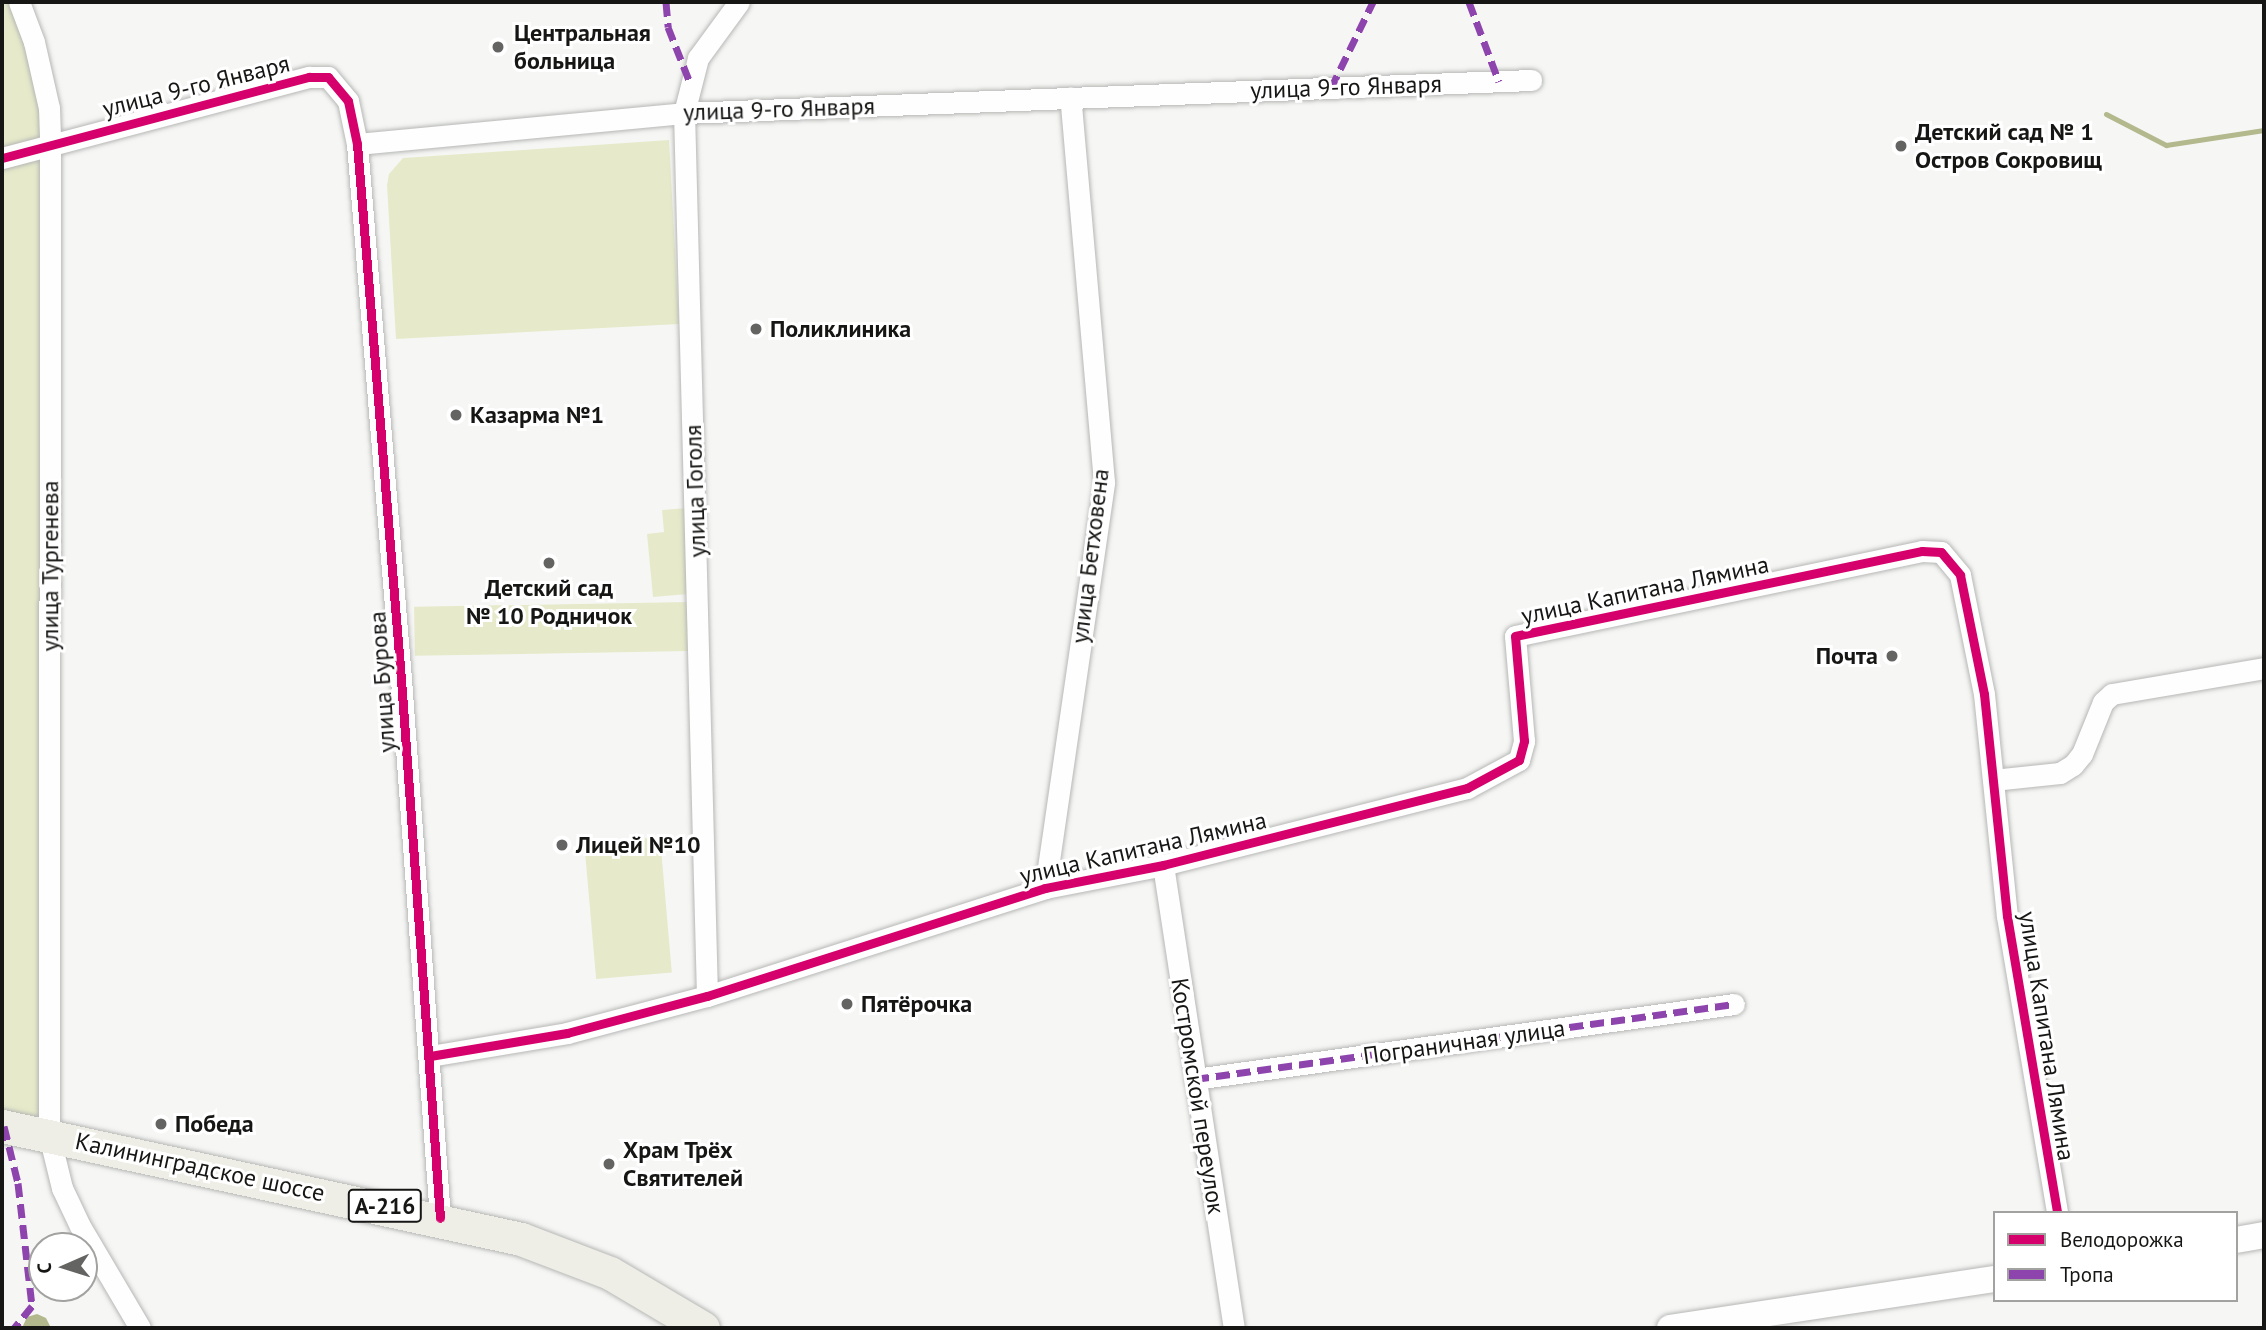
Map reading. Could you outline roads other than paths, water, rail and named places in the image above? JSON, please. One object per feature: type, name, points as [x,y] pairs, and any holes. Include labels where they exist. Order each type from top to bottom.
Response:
[{"type":"main road","name":"А-216","points":[[2,1126],[49,1135]]},
{"type":"main road","name":"Калининградское шоссе","points":[[49,1135],[440,1218],[521,1239],[610,1273],[703,1328]]},
{"type":"street","name":"улица Тургенева","points":[[19,2],[34,42],[49,108],[50,144],[49,1135],[62,1188],[80,1226],[140,1328]]},
{"type":"street","name":"улица Гоголя","points":[[707,996],[684,113],[698,58],[739,2]]},
{"type":"street","name":"улица 9-го Января","points":[[2,158],[243,91],[328,77],[348,100],[357,144],[684,113],[1531,80]]},
{"type":"street","name":"улица Бетховена","points":[[1045,888],[1104,482],[1070,97]]},
{"type":"street","name":"улица Бурова","points":[[357,144],[430,1056],[440,1218]]},
{"type":"street","name":"улица Капитана Лямина","points":[[430,1056],[567,1033],[707,996],[1045,888],[1163,864],[1455,791],[1503,772],[1519,760],[1524,741],[1515,636],[1922,551],[1941,552],[1959,575],[1984,694],[2007,916],[2057,1211]]},
{"type":"street","points":[[1993,780],[2060,773],[2073,765],[2082,754],[2103,702],[2112,694],[2264,668]]},
{"type":"street","name":"Костромской переулок","points":[[1163,864],[1234,1328]]},
{"type":"street","name":"Пограничная улица","points":[[1195,1079],[1734,1004]]},
{"type":"street","points":[[2238,1240],[2264,1235]]},
{"type":"street","points":[[1670,1328],[1993,1279]]},
{"type":"waterway","points":[[2106,114],[2166,145],[2264,130]]},
{"type":"place","name":"Центральная больница","points":[[498,47]]},
{"type":"place","name":"Детский сад № 1 Остров Сокровищ","points":[[1901,146]]},
{"type":"place","name":"Поликлиника","points":[[756,329]]},
{"type":"place","name":"Казарма №1","points":[[456,415]]},
{"type":"place","name":"Детский сад № 10 Родничок","points":[[549,563]]},
{"type":"place","name":"Почта","points":[[1892,656]]},
{"type":"place","name":"Лицей №10","points":[[562,845]]},
{"type":"place","name":"Пятёрочка","points":[[847,1004]]},
{"type":"place","name":"Победа","points":[[161,1124]]},
{"type":"place","name":"Храм Трёх Святителей","points":[[609,1164]]}]
